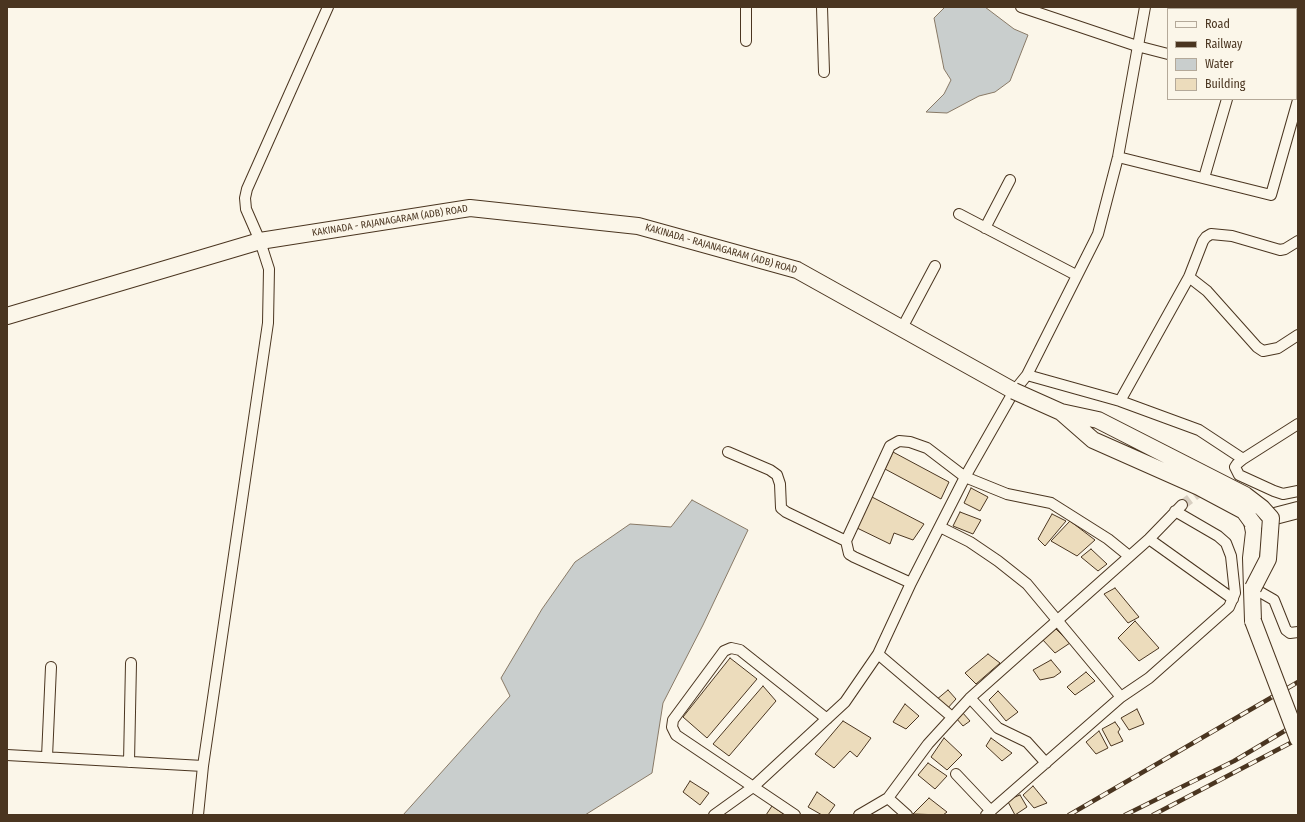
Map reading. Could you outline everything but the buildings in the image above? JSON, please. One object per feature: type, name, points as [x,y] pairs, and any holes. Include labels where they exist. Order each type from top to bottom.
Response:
[{"type":"main road","name":"KAKINADA - RAJANAGARAM (ADB) ROAD","points":[[7,316],[260,241],[470,208],[638,226],[797,270],[1014,391],[1060,412],[1093,440],[1199,487],[1244,511],[1252,522]]},
{"type":"main road","points":[[1060,412],[1098,420],[1245,495],[1262,508],[1271,518],[1268,559],[1253,588]]},
{"type":"main road","points":[[1298,510],[1252,522],[1254,532],[1251,558],[1253,621],[1298,739]]},
{"type":"street","points":[[198,815],[203,766],[268,323],[269,269],[260,241],[246,209],[245,198],[247,189],[328,7]]},
{"type":"street","points":[[746,7],[746,41]]},
{"type":"street","points":[[822,7],[824,72]]},
{"type":"street","points":[[1021,7],[1137,46],[1167,54]]},
{"type":"street","points":[[714,815],[753,787],[845,702],[878,654],[911,583],[965,477],[1014,391],[1027,374],[1100,227],[1118,157],[1145,7]]},
{"type":"street","points":[[1204,178],[1227,100]]},
{"type":"street","points":[[1118,157],[1271,195],[1298,100]]},
{"type":"street","points":[[985,228],[1010,180]]},
{"type":"street","points":[[958,214],[1076,275]]},
{"type":"street","points":[[1120,401],[1189,277],[1203,241],[1211,234],[1242,238],[1275,250],[1284,249],[1298,241]]},
{"type":"street","points":[[902,328],[935,266]]},
{"type":"street","points":[[1189,277],[1207,291],[1257,347],[1263,351],[1278,348],[1298,335]]},
{"type":"street","points":[[1027,374],[1120,401],[1199,430],[1211,436],[1240,462]]},
{"type":"street","points":[[1298,424],[1240,462],[1235,467],[1239,475],[1274,491],[1283,494],[1298,491]]},
{"type":"street","points":[[911,583],[849,554],[846,541],[890,446],[899,441],[910,442],[927,448],[965,477],[1007,494],[1051,503],[1108,540],[1129,556]]},
{"type":"street","points":[[728,452],[777,475],[780,484],[781,508],[786,512],[846,541]]},
{"type":"street","points":[[1211,483],[1226,478],[1240,462]]},
{"type":"street","points":[[859,815],[888,798],[928,744],[970,698],[1149,539],[1179,508],[1226,543],[1231,556],[1235,593],[1229,607],[1149,678],[1121,697],[989,813],[956,774]]},
{"type":"street","points":[[940,527],[970,542],[998,561],[1027,584],[1121,697]]},
{"type":"street","points":[[1149,539],[1233,599]]},
{"type":"street","points":[[1253,588],[1274,600],[1286,630],[1290,633],[1298,632]]},
{"type":"street","points":[[795,815],[676,735],[672,727],[673,720],[724,651],[731,648],[740,650],[827,719]]},
{"type":"street","points":[[878,654],[952,717]]},
{"type":"street","points":[[129,762],[131,663]]},
{"type":"street","points":[[47,757],[51,667]]},
{"type":"street","points":[[970,698],[998,728],[1027,742],[1046,763]]},
{"type":"street","points":[[7,755],[203,766]]},
{"type":"street","points":[[888,798],[907,815]]},
{"type":"water","points":[[945,7],[985,7],[1014,29],[1028,35],[1010,81],[995,92],[979,96],[947,113],[926,112],[944,94],[951,80],[944,69],[934,18]]},
{"type":"water","points":[[692,500],[748,530],[703,625],[663,703],[652,773],[585,815],[403,815],[510,696],[501,678],[542,609],[575,562],[630,524],[671,527]]},
{"type":"tunnel","points":[[1182,505],[1206,487]]},
{"type":"railway","points":[[1069,815],[1298,682]]},
{"type":"railway","points":[[1125,815],[1234,761],[1298,723]]},
{"type":"railway","points":[[1153,815],[1298,739]]}]
